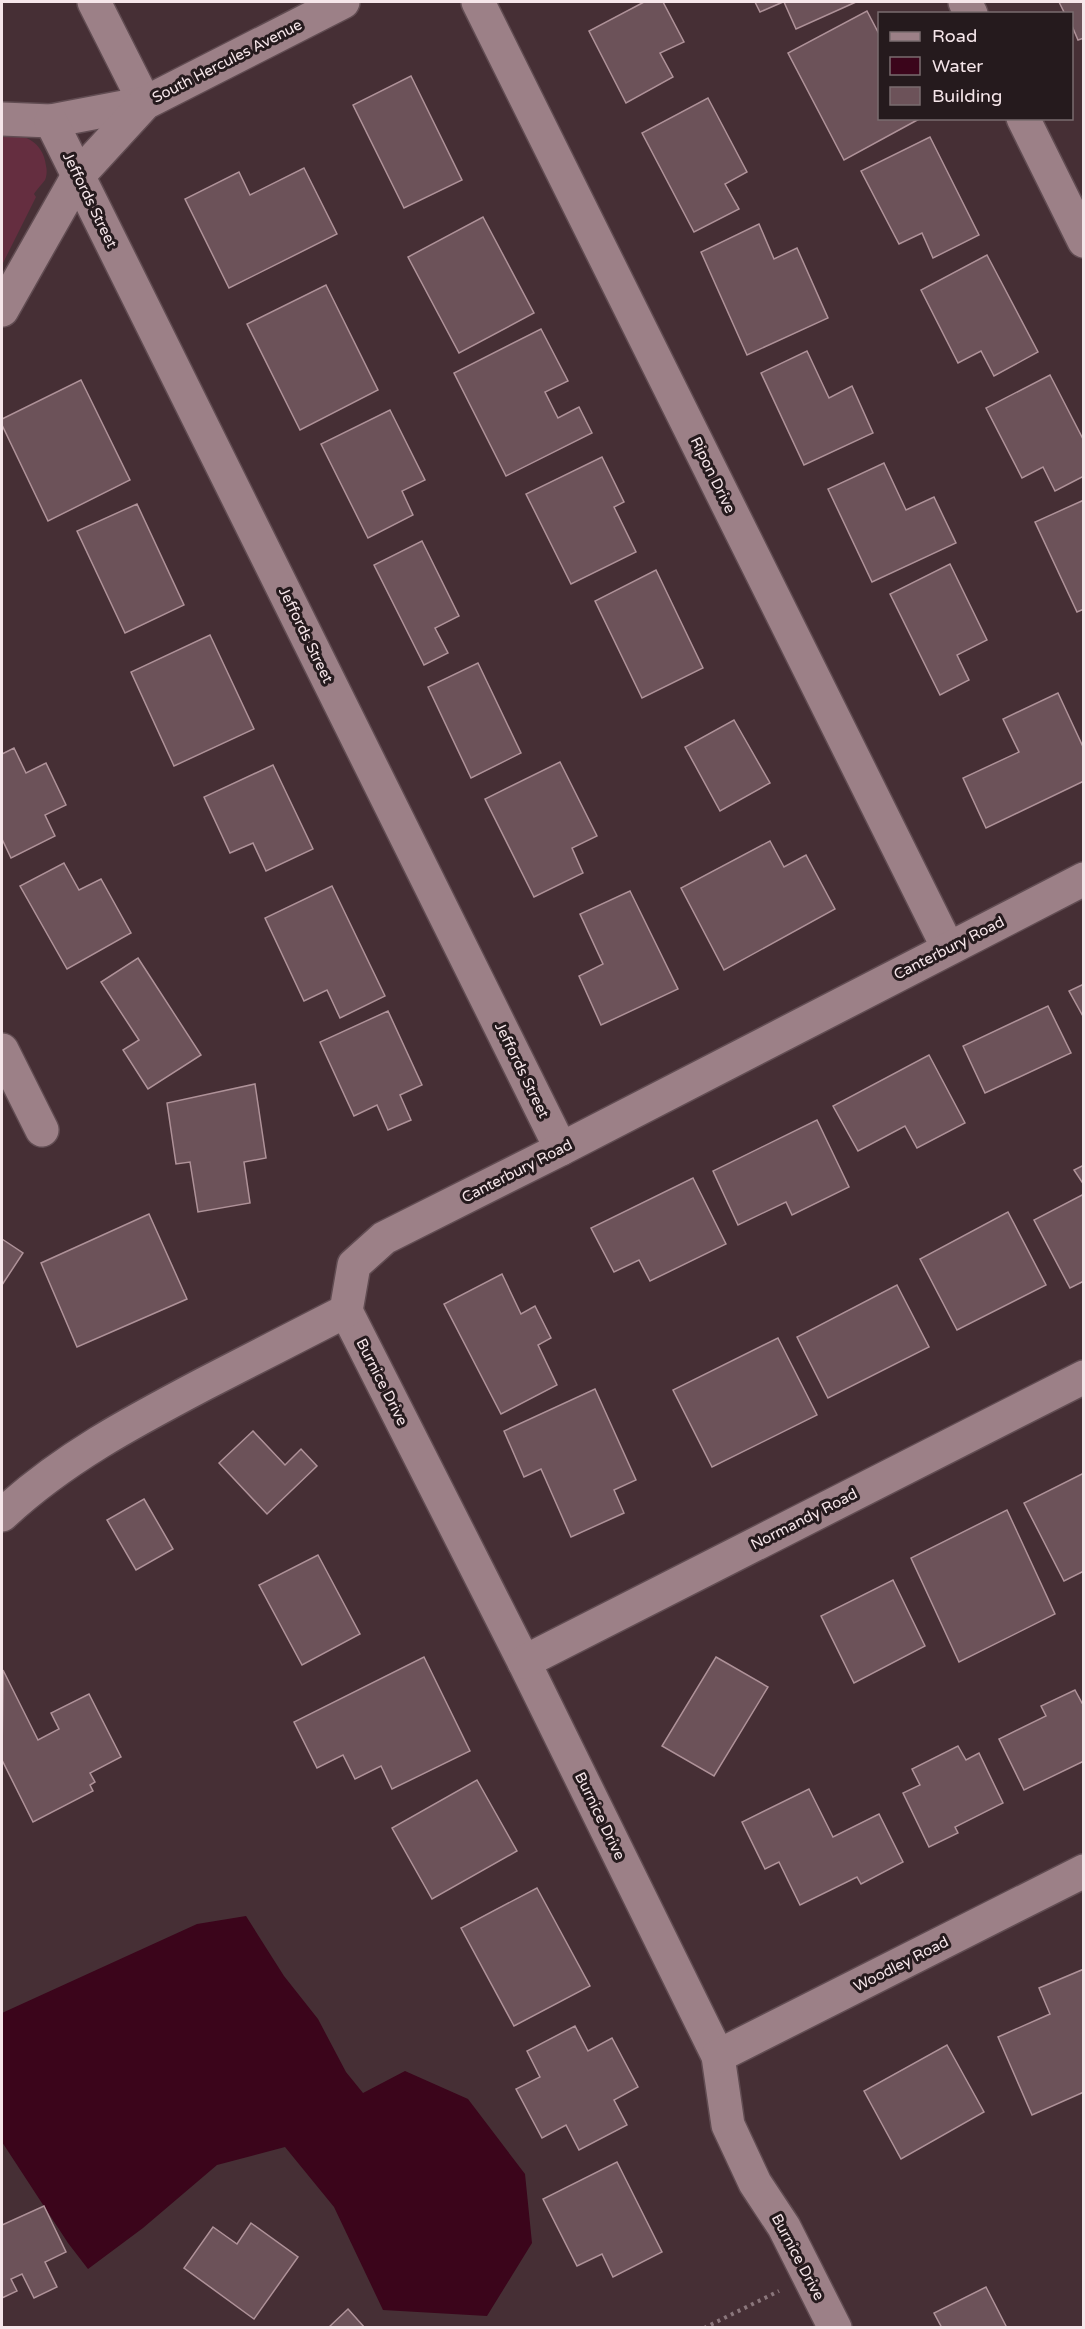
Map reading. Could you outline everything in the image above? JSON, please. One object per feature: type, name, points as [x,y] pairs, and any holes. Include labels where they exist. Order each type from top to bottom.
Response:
[{"type":"street","points":[[2,119],[51,121],[146,103],[94,2]]},
{"type":"street","name":"South Hercules Avenue","points":[[2,310],[78,176],[146,103],[343,2]]},
{"type":"street","name":"Ripon Drive","points":[[478,2],[948,948]]},
{"type":"street","points":[[1024,120],[1083,241]]},
{"type":"street","name":"Jeffords Street","points":[[51,121],[561,1149]]},
{"type":"street","name":"Canterbury Road","points":[[346,1311],[354,1264],[384,1238],[1083,879]]},
{"type":"street","points":[[2,1050],[42,1130]]},
{"type":"street","points":[[2,1515],[24,1494],[75,1456],[124,1425],[346,1311]]},
{"type":"street","name":"Burnice Drive","points":[[346,1311],[524,1662],[718,2056],[728,2125],[755,2183],[784,2227],[835,2328]]},
{"type":"street","name":"Normandy Road","points":[[524,1662],[1083,1377]]},
{"type":"street","name":"Woodley Road","points":[[718,2056],[1083,1871]]},
{"type":"path","points":[[704,2328],[809,2276]]},
{"type":"shaded area","points":[[2,131],[31,140],[41,150],[47,171],[45,180],[34,194],[36,197],[2,265]]},
{"type":"water","points":[[246,1916],[284,1976],[318,2019],[346,2072],[363,2093],[405,2071],[468,2099],[525,2174],[532,2243],[487,2316],[383,2310],[334,2207],[285,2147],[217,2165],[143,2228],[88,2269],[68,2243],[2,2142],[2,2013],[197,1924]]},
{"type":"building","points":[[644,2],[663,2],[684,42],[660,53],[673,77],[626,103],[589,31]]},
{"type":"building","points":[[755,2],[783,2],[760,12]]},
{"type":"building","points":[[784,2],[856,2],[796,29]]},
{"type":"building","points":[[1059,2],[1084,2],[1084,38],[1078,40],[1073,28],[1073,12],[1064,12]]},
{"type":"building","points":[[867,11],[878,32],[878,120],[917,120],[844,160],[788,53]]},
{"type":"building","points":[[411,76],[462,180],[404,208],[353,105]]},
{"type":"building","points":[[708,98],[747,172],[725,184],[739,209],[694,232],[642,133]]},
{"type":"building","points":[[930,137],[979,235],[933,258],[922,233],[899,244],[861,171]]},
{"type":"building","points":[[304,168],[337,234],[229,288],[185,199],[239,172],[250,195]]},
{"type":"building","points":[[483,217],[534,313],[459,353],[408,257]]},
{"type":"building","points":[[759,224],[774,259],[797,248],[828,318],[747,355],[701,252]]},
{"type":"building","points":[[987,255],[1038,352],[994,376],[981,351],[958,363],[921,290]]},
{"type":"building","points":[[326,285],[378,390],[300,430],[247,324]]},
{"type":"building","points":[[541,329],[568,381],[545,392],[558,418],[579,407],[592,433],[506,476],[454,373]]},
{"type":"building","points":[[807,351],[829,398],[852,386],[873,433],[804,465],[761,373]]},
{"type":"building","points":[[1050,375],[1084,441],[1084,476],[1055,491],[1043,467],[1022,478],[986,408]]},
{"type":"building","points":[[81,380],[130,480],[48,521],[2,425],[2,419]]},
{"type":"building","points":[[390,410],[425,480],[402,491],[413,515],[368,538],[321,444]]},
{"type":"building","points":[[602,457],[624,502],[614,507],[636,552],[571,584],[526,494]]},
{"type":"building","points":[[884,463],[906,510],[934,497],[956,543],[872,582],[828,489]]},
{"type":"building","points":[[1084,500],[1084,609],[1077,612],[1035,522]]},
{"type":"building","points":[[137,504],[184,605],[125,633],[77,531]]},
{"type":"building","points":[[422,541],[459,616],[435,628],[448,653],[424,665],[374,565]]},
{"type":"building","points":[[950,564],[987,640],[957,655],[969,680],[940,695],[890,594]]},
{"type":"building","points":[[656,570],[703,668],[642,698],[595,601]]},
{"type":"building","points":[[210,635],[254,729],[174,766],[131,672]]},
{"type":"building","points":[[478,663],[521,753],[471,778],[428,687]]},
{"type":"building","points":[[1058,693],[1084,749],[1084,781],[986,828],[963,778],[1019,752],[1003,719]]},
{"type":"building","points":[[734,720],[770,783],[720,811],[685,747]]},
{"type":"building","points":[[14,748],[26,773],[46,763],[66,805],[45,815],[55,836],[11,858],[2,839],[2,754]]},
{"type":"building","points":[[560,762],[597,836],[572,848],[583,873],[534,897],[485,799]]},
{"type":"building","points":[[273,765],[313,849],[266,871],[253,843],[230,853],[204,797]]},
{"type":"building","points":[[770,841],[784,867],[806,855],[835,909],[724,970],[681,888]]},
{"type":"building","points":[[64,863],[79,890],[101,879],[131,933],[67,969],[20,886]]},
{"type":"building","points":[[332,886],[385,996],[340,1018],[327,990],[304,1001],[265,918]]},
{"type":"building","points":[[630,891],[678,989],[601,1025],[579,976],[603,964],[580,914]]},
{"type":"building","points":[[138,958],[201,1055],[148,1089],[123,1050],[139,1040],[101,982]]},
{"type":"building","points":[[1084,984],[1084,1018],[1069,991]]},
{"type":"building","points":[[1048,1006],[1071,1053],[985,1093],[963,1046]]},
{"type":"building","points":[[388,1011],[422,1085],[400,1095],[411,1120],[388,1130],[377,1105],[354,1116],[320,1042]]},
{"type":"building","points":[[929,1055],[965,1123],[917,1148],[905,1126],[858,1151],[833,1106]]},
{"type":"building","points":[[255,1084],[266,1158],[244,1162],[250,1203],[198,1212],[190,1162],[176,1164],[167,1103]]},
{"type":"building","points":[[817,1120],[849,1187],[792,1215],[786,1202],[738,1225],[713,1171]]},
{"type":"building","points":[[1084,1165],[1084,1185],[1074,1170]]},
{"type":"building","points":[[693,1178],[726,1244],[650,1281],[639,1260],[614,1272],[591,1228]]},
{"type":"building","points":[[1084,1194],[1084,1281],[1070,1288],[1034,1220]]},
{"type":"building","points":[[1008,1212],[1046,1285],[957,1330],[920,1259]]},
{"type":"building","points":[[149,1214],[187,1299],[77,1347],[41,1263]]},
{"type":"building","points":[[2,1239],[23,1253],[2,1285]]},
{"type":"building","points":[[502,1274],[521,1314],[535,1306],[551,1338],[538,1345],[557,1385],[501,1414],[444,1304]]},
{"type":"building","points":[[897,1285],[929,1347],[828,1398],[797,1337]]},
{"type":"building","points":[[778,1338],[817,1415],[712,1467],[673,1390]]},
{"type":"building","points":[[595,1389],[636,1480],[614,1490],[624,1513],[571,1537],[541,1469],[524,1477],[504,1431]]},
{"type":"building","points":[[253,1431],[285,1465],[301,1449],[317,1466],[267,1514],[219,1463]]},
{"type":"building","points":[[1084,1473],[1084,1571],[1064,1581],[1024,1503]]},
{"type":"building","points":[[144,1499],[173,1549],[136,1570],[107,1520]]},
{"type":"building","points":[[1007,1510],[1055,1614],[959,1662],[911,1558]]},
{"type":"building","points":[[318,1555],[360,1634],[302,1665],[259,1585]]},
{"type":"building","points":[[893,1580],[925,1646],[854,1683],[821,1616]]},
{"type":"building","points":[[424,1657],[470,1751],[392,1789],[381,1766],[355,1779],[343,1755],[317,1768],[294,1722]]},
{"type":"building","points":[[716,1657],[768,1687],[714,1776],[662,1746]]},
{"type":"building","points":[[3,1670],[38,1740],[59,1729],[51,1713],[89,1694],[121,1757],[90,1773],[95,1782],[90,1785],[93,1791],[33,1822],[2,1760]]},
{"type":"building","points":[[1075,1690],[1082,1703],[1084,1702],[1084,1761],[1024,1790],[999,1739],[1046,1716],[1041,1706]]},
{"type":"building","points":[[958,1746],[966,1760],[979,1753],[1003,1803],[955,1827],[958,1833],[929,1847],[903,1793],[920,1785],[912,1769]]},
{"type":"building","points":[[477,1780],[517,1851],[432,1899],[392,1828]]},
{"type":"building","points":[[809,1789],[833,1837],[879,1814],[903,1862],[861,1884],[857,1877],[800,1905],[779,1862],[765,1869],[742,1822]]},
{"type":"building","points":[[537,1888],[590,1986],[514,2026],[461,1928]]},
{"type":"building","points":[[1084,1969],[1084,2092],[1032,2115],[998,2037],[1050,2014],[1039,1988]]},
{"type":"building","points":[[575,2026],[588,2051],[612,2038],[638,2087],[614,2100],[627,2125],[579,2150],[566,2125],[542,2138],[516,2089],[540,2077],[527,2051]]},
{"type":"building","points":[[947,2045],[984,2112],[901,2159],[864,2091]]},
{"type":"building","points":[[617,2162],[662,2252],[613,2277],[602,2254],[577,2266],[543,2199]]},
{"type":"building","points":[[44,2206],[66,2252],[45,2262],[57,2287],[34,2298],[22,2274],[11,2279],[17,2291],[2,2298],[2,2225]]},
{"type":"building","points":[[251,2223],[298,2257],[254,2319],[184,2268],[213,2227],[237,2244]]},
{"type":"building","points":[[986,2287],[1007,2328],[942,2328],[934,2313]]},
{"type":"building","points":[[348,2309],[365,2328],[328,2328]]}]
